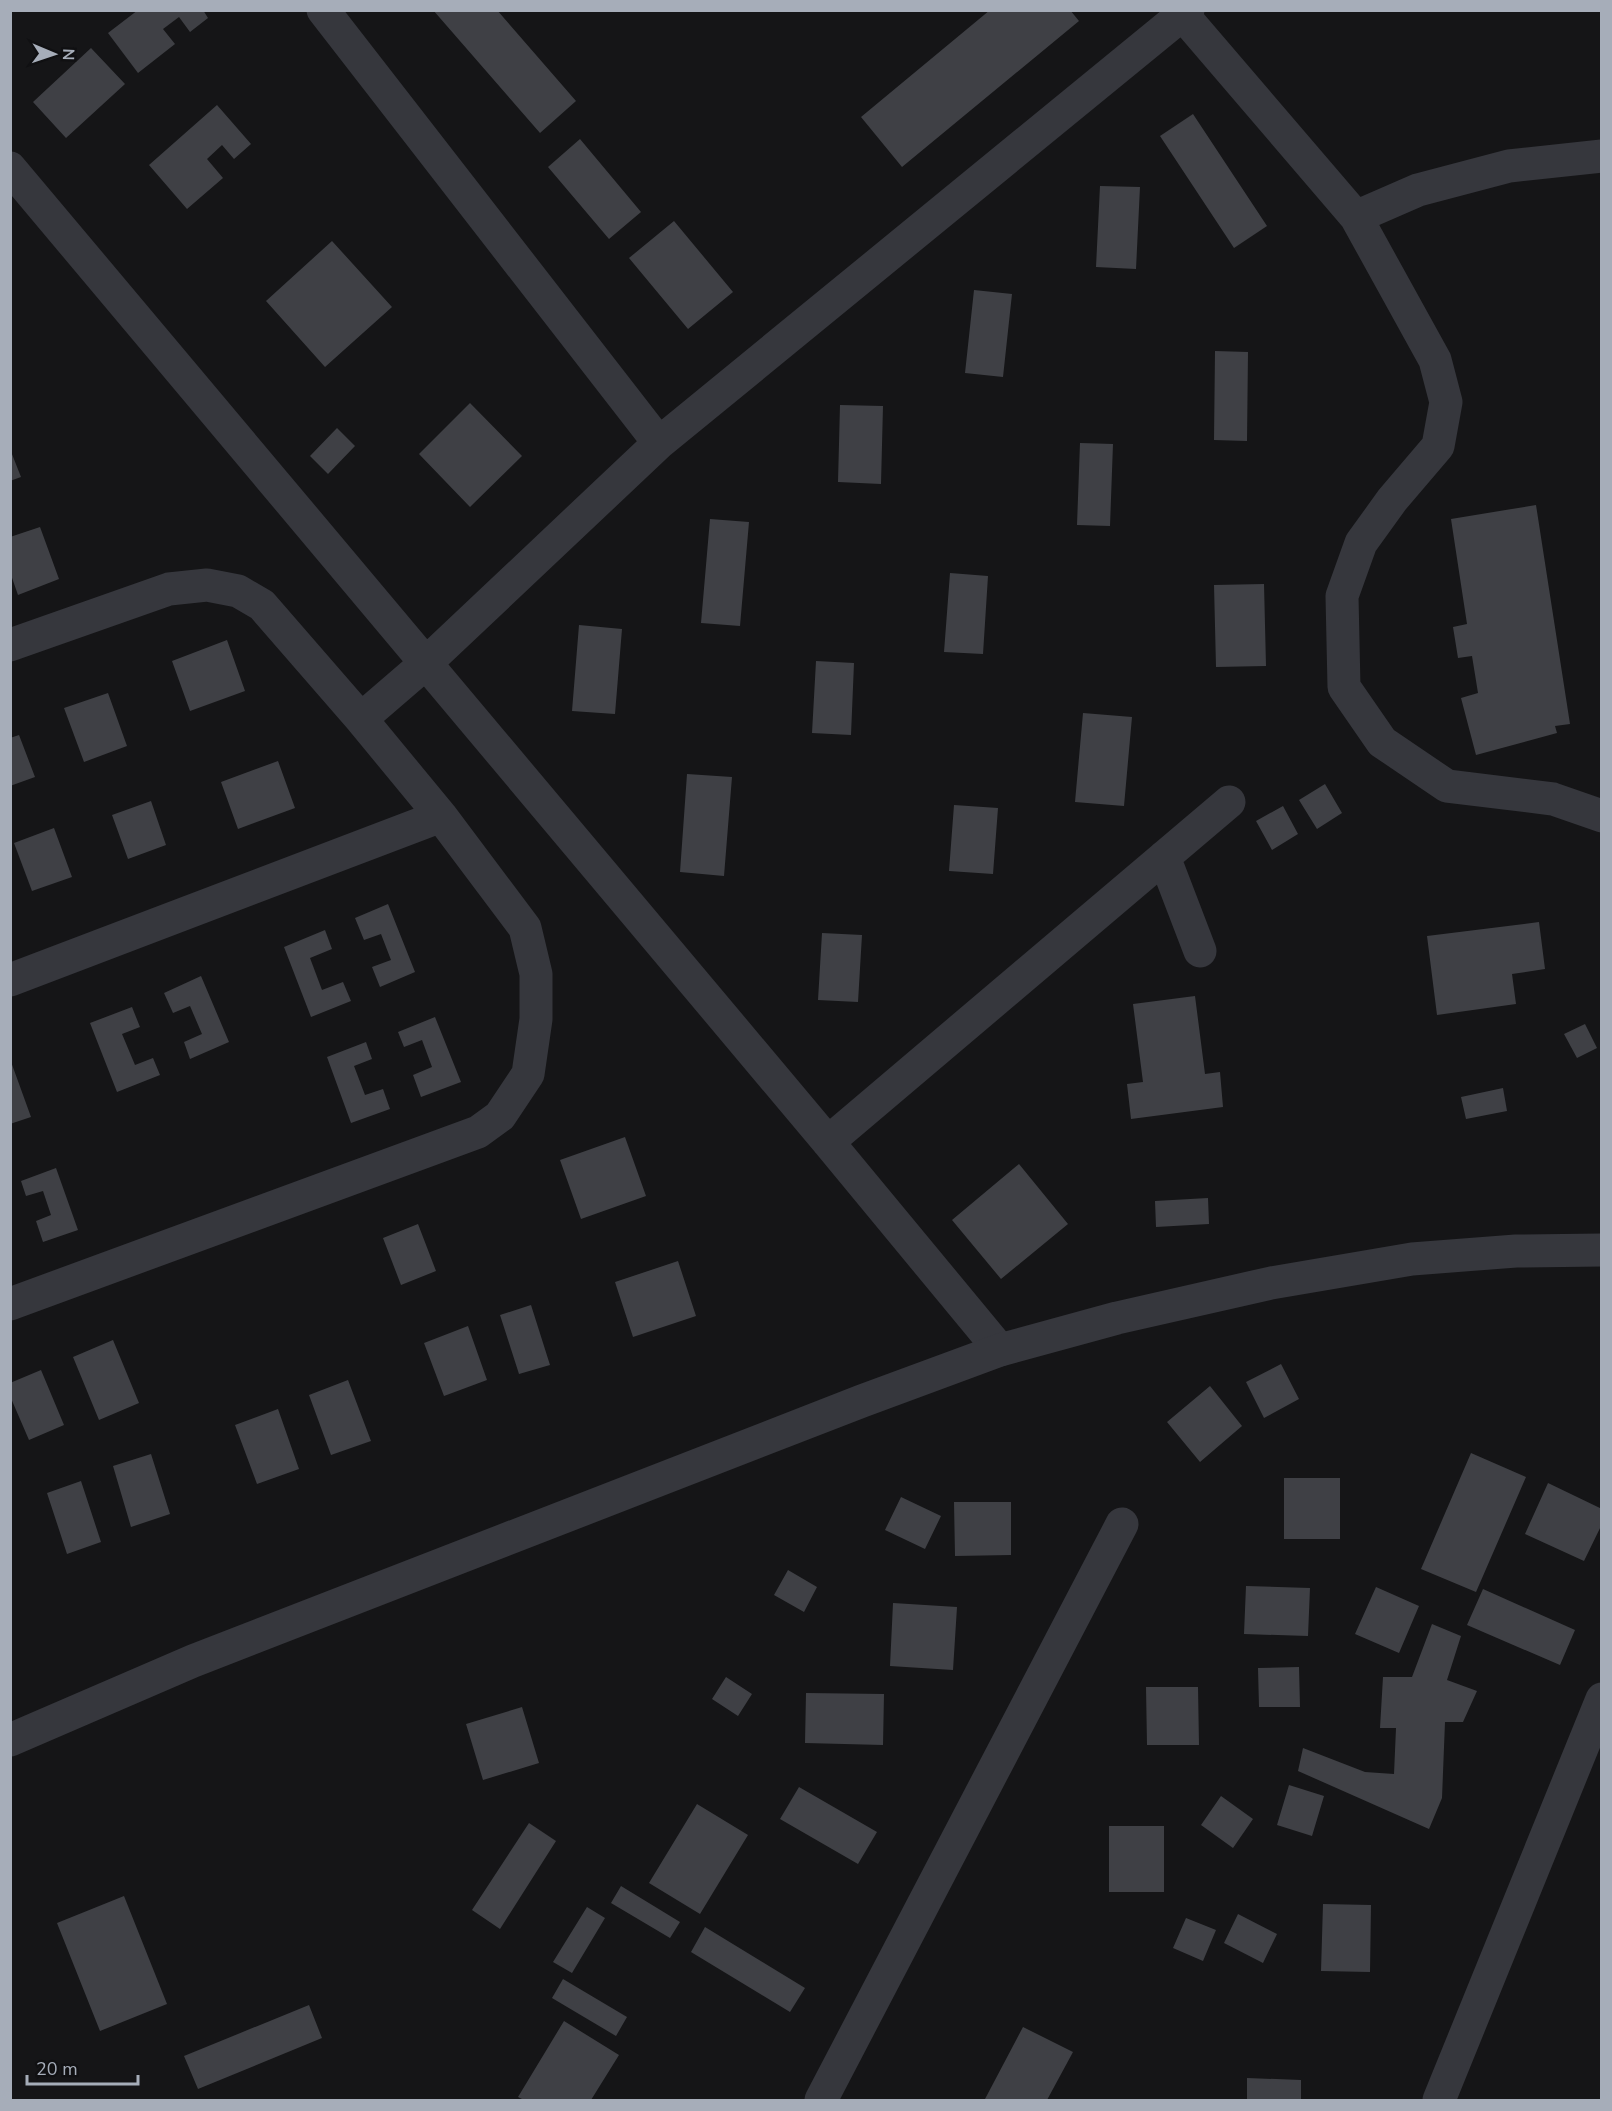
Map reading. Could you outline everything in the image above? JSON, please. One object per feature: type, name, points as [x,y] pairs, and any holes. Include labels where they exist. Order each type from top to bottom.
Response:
[{"type":"street","points":[[323,10],[659,444]]},
{"type":"street","points":[[361,719],[426,663],[659,444],[1185,13],[1356,217],[1435,360],[1446,402],[1438,446],[1392,500],[1361,543],[1342,596],[1344,687],[1382,742],[1447,786],[1553,799],[1602,816]]},
{"type":"street","points":[[1356,217],[1418,190],[1509,166],[1602,156]]},
{"type":"street","points":[[10,168],[1000,1350]]},
{"type":"street","points":[[10,645],[169,589],[207,585],[238,591],[262,605],[441,816],[525,928],[536,974],[536,1019],[528,1074],[500,1116],[478,1132],[10,1304]]},
{"type":"street","points":[[828,1142],[1229,802]]},
{"type":"street","points":[[10,980],[441,816]]},
{"type":"street","points":[[1164,857],[1200,951]]},
{"type":"street","points":[[10,1740],[193,1661],[862,1401],[1000,1350],[1117,1318],[1260,1286],[1412,1259],[1516,1251],[1602,1250]]},
{"type":"street","points":[[821,2100],[1122,1524]]},
{"type":"street","points":[[1439,2100],[1602,1699]]},
{"type":"building","points":[[138,10],[203,10],[208,18],[190,32],[179,17],[163,29],[175,44],[138,73],[108,33]]},
{"type":"building","points":[[433,10],[497,10],[576,101],[540,133]]},
{"type":"building","points":[[990,10],[1070,10],[1079,21],[902,167],[861,117]]},
{"type":"building","points":[[91,48],[125,84],[66,138],[33,102]]},
{"type":"building","points":[[217,105],[251,144],[234,159],[222,145],[207,159],[223,178],[187,209],[149,165]]},
{"type":"building","points":[[1193,114],[1267,226],[1234,248],[1160,136]]},
{"type":"building","points":[[580,139],[641,212],[609,239],[548,167]]},
{"type":"building","points":[[1100,186],[1140,187],[1136,269],[1096,267]]},
{"type":"building","points":[[674,221],[733,292],[688,329],[629,258]]},
{"type":"building","points":[[332,241],[392,307],[325,367],[266,301]]},
{"type":"building","points":[[974,290],[1012,294],[1003,377],[965,373]]},
{"type":"building","points":[[1215,351],[1248,352],[1247,441],[1214,440]]},
{"type":"building","points":[[470,403],[522,456],[470,507],[419,454]]},
{"type":"building","points":[[840,405],[883,406],[881,484],[838,482]]},
{"type":"building","points":[[337,428],[355,446],[328,474],[310,456]]},
{"type":"building","points":[[1080,443],[1113,444],[1110,526],[1077,525]]},
{"type":"building","points":[[10,449],[21,477],[10,481]]},
{"type":"building","points":[[1536,505],[1570,724],[1555,726],[1557,733],[1476,755],[1461,698],[1478,693],[1472,656],[1458,658],[1453,627],[1467,624],[1451,519]]},
{"type":"building","points":[[710,519],[749,522],[740,626],[701,623]]},
{"type":"building","points":[[40,527],[59,579],[18,595],[10,572],[10,537]]},
{"type":"building","points":[[950,573],[988,576],[983,654],[944,652]]},
{"type":"building","points":[[1264,584],[1266,666],[1216,667],[1214,585]]},
{"type":"building","points":[[579,625],[622,629],[615,714],[572,711]]},
{"type":"building","points":[[227,640],[245,691],[190,711],[172,661]]},
{"type":"building","points":[[816,661],[854,663],[851,735],[812,733]]},
{"type":"building","points":[[108,693],[127,746],[84,762],[64,708]]},
{"type":"building","points":[[1083,713],[1132,717],[1124,806],[1075,802]]},
{"type":"building","points":[[19,735],[35,777],[10,786],[10,738]]},
{"type":"building","points":[[278,761],[295,808],[238,829],[221,782]]},
{"type":"building","points":[[687,774],[732,777],[724,876],[680,872]]},
{"type":"building","points":[[1325,784],[1342,813],[1317,829],[1299,800]]},
{"type":"building","points":[[151,801],[166,845],[128,859],[112,815]]},
{"type":"building","points":[[954,805],[998,808],[993,874],[949,871]]},
{"type":"building","points":[[1283,806],[1298,834],[1272,850],[1256,821]]},
{"type":"building","points":[[54,828],[72,877],[32,891],[14,843]]},
{"type":"building","points":[[388,904],[415,972],[380,987],[372,967],[391,960],[381,934],[364,940],[355,918]]},
{"type":"building","points":[[1539,922],[1545,969],[1512,974],[1516,1004],[1437,1015],[1427,936]]},
{"type":"building","points":[[325,930],[332,949],[310,958],[322,990],[343,982],[351,1001],[311,1017],[284,947]]},
{"type":"building","points":[[822,933],[862,935],[858,1002],[818,1000]]},
{"type":"building","points":[[201,976],[229,1042],[190,1059],[184,1042],[202,1034],[190,1006],[173,1013],[164,993]]},
{"type":"building","points":[[1195,996],[1205,1074],[1220,1072],[1223,1107],[1131,1119],[1127,1084],[1143,1082],[1133,1004]]},
{"type":"building","points":[[132,1007],[140,1027],[122,1034],[135,1065],[153,1058],[160,1075],[117,1092],[90,1023]]},
{"type":"building","points":[[435,1017],[461,1082],[421,1097],[413,1075],[432,1067],[422,1040],[404,1047],[398,1032]]},
{"type":"building","points":[[1585,1024],[1597,1048],[1577,1058],[1564,1034]]},
{"type":"building","points":[[366,1042],[372,1059],[354,1066],[365,1095],[383,1089],[390,1109],[351,1123],[327,1057]]},
{"type":"building","points":[[10,1059],[31,1117],[10,1124],[11,1110]]},
{"type":"building","points":[[1503,1088],[1507,1111],[1466,1119],[1461,1097]]},
{"type":"building","points":[[625,1137],[646,1196],[581,1219],[560,1160]]},
{"type":"building","points":[[1019,1164],[1068,1224],[1001,1279],[952,1220]]},
{"type":"building","points":[[56,1168],[78,1230],[43,1242],[36,1221],[51,1215],[43,1191],[26,1196],[21,1181]]},
{"type":"building","points":[[1208,1198],[1209,1224],[1156,1227],[1155,1201]]},
{"type":"building","points":[[418,1224],[436,1271],[401,1285],[383,1238]]},
{"type":"building","points":[[678,1261],[696,1316],[633,1337],[615,1282]]},
{"type":"building","points":[[531,1305],[550,1365],[519,1374],[500,1315]]},
{"type":"building","points":[[468,1326],[487,1380],[444,1396],[424,1343]]},
{"type":"building","points":[[113,1340],[139,1403],[99,1420],[73,1357]]},
{"type":"building","points":[[1281,1364],[1299,1399],[1264,1418],[1246,1382]]},
{"type":"building","points":[[41,1370],[64,1425],[29,1440],[10,1396],[10,1383]]},
{"type":"building","points":[[348,1380],[371,1441],[331,1455],[309,1395]]},
{"type":"building","points":[[1210,1386],[1242,1426],[1200,1462],[1167,1422]]},
{"type":"building","points":[[278,1409],[299,1469],[257,1484],[235,1425]]},
{"type":"building","points":[[1471,1453],[1526,1477],[1476,1592],[1421,1569]]},
{"type":"building","points":[[151,1454],[170,1514],[131,1527],[113,1466]]},
{"type":"building","points":[[1284,1478],[1340,1478],[1340,1539],[1284,1539]]},
{"type":"building","points":[[81,1481],[101,1542],[67,1554],[47,1493]]},
{"type":"building","points":[[1548,1483],[1602,1509],[1602,1524],[1584,1561],[1525,1534]]},
{"type":"building","points":[[901,1497],[941,1516],[925,1549],[885,1530]]},
{"type":"building","points":[[954,1502],[1011,1502],[1011,1555],[955,1556]]},
{"type":"building","points":[[788,1570],[817,1587],[804,1612],[774,1595]]},
{"type":"building","points":[[1246,1586],[1310,1588],[1308,1636],[1244,1634]]},
{"type":"building","points":[[1376,1587],[1419,1606],[1399,1653],[1355,1634]]},
{"type":"building","points":[[1483,1589],[1575,1630],[1560,1665],[1467,1625]]},
{"type":"building","points":[[893,1603],[957,1607],[953,1670],[890,1666]]},
{"type":"building","points":[[1432,1624],[1461,1636],[1447,1680],[1477,1691],[1463,1722],[1445,1722],[1442,1798],[1429,1829],[1298,1771],[1303,1748],[1365,1772],[1394,1774],[1396,1728],[1380,1728],[1383,1677],[1412,1677]]},
{"type":"building","points":[[1299,1667],[1300,1707],[1259,1707],[1258,1668]]},
{"type":"building","points":[[726,1677],[752,1694],[738,1716],[712,1699]]},
{"type":"building","points":[[1146,1687],[1198,1687],[1199,1745],[1147,1745]]},
{"type":"building","points":[[806,1693],[884,1694],[883,1745],[805,1743]]},
{"type":"building","points":[[522,1707],[539,1763],[483,1780],[466,1724]]},
{"type":"building","points":[[1289,1785],[1324,1796],[1312,1836],[1277,1825]]},
{"type":"building","points":[[799,1787],[877,1832],[858,1864],[780,1819]]},
{"type":"building","points":[[1221,1796],[1253,1819],[1233,1848],[1201,1825]]},
{"type":"building","points":[[697,1804],[748,1835],[700,1914],[649,1883]]},
{"type":"building","points":[[529,1823],[556,1841],[500,1929],[472,1910]]},
{"type":"building","points":[[1109,1826],[1164,1826],[1164,1892],[1109,1892]]},
{"type":"building","points":[[621,1886],[680,1922],[670,1938],[611,1903]]},
{"type":"building","points":[[124,1896],[167,2004],[100,2031],[57,1923]]},
{"type":"building","points":[[1323,1904],[1371,1905],[1370,1972],[1321,1971]]},
{"type":"building","points":[[587,1907],[605,1918],[572,1973],[553,1962]]},
{"type":"building","points":[[1238,1914],[1277,1934],[1263,1963],[1224,1943]]},
{"type":"building","points":[[1186,1918],[1216,1930],[1203,1961],[1173,1948]]},
{"type":"building","points":[[705,1927],[805,1988],[790,2012],[691,1952]]},
{"type":"building","points":[[563,1979],[627,2017],[616,2036],[552,1998]]},
{"type":"building","points":[[309,2005],[322,2038],[198,2089],[184,2056]]},
{"type":"building","points":[[564,2021],[619,2055],[591,2100],[524,2100],[518,2097]]},
{"type":"building","points":[[1023,2027],[1073,2052],[1047,2100],[985,2099]]},
{"type":"building","points":[[1247,2078],[1301,2080],[1301,2100],[1247,2100]]}]
